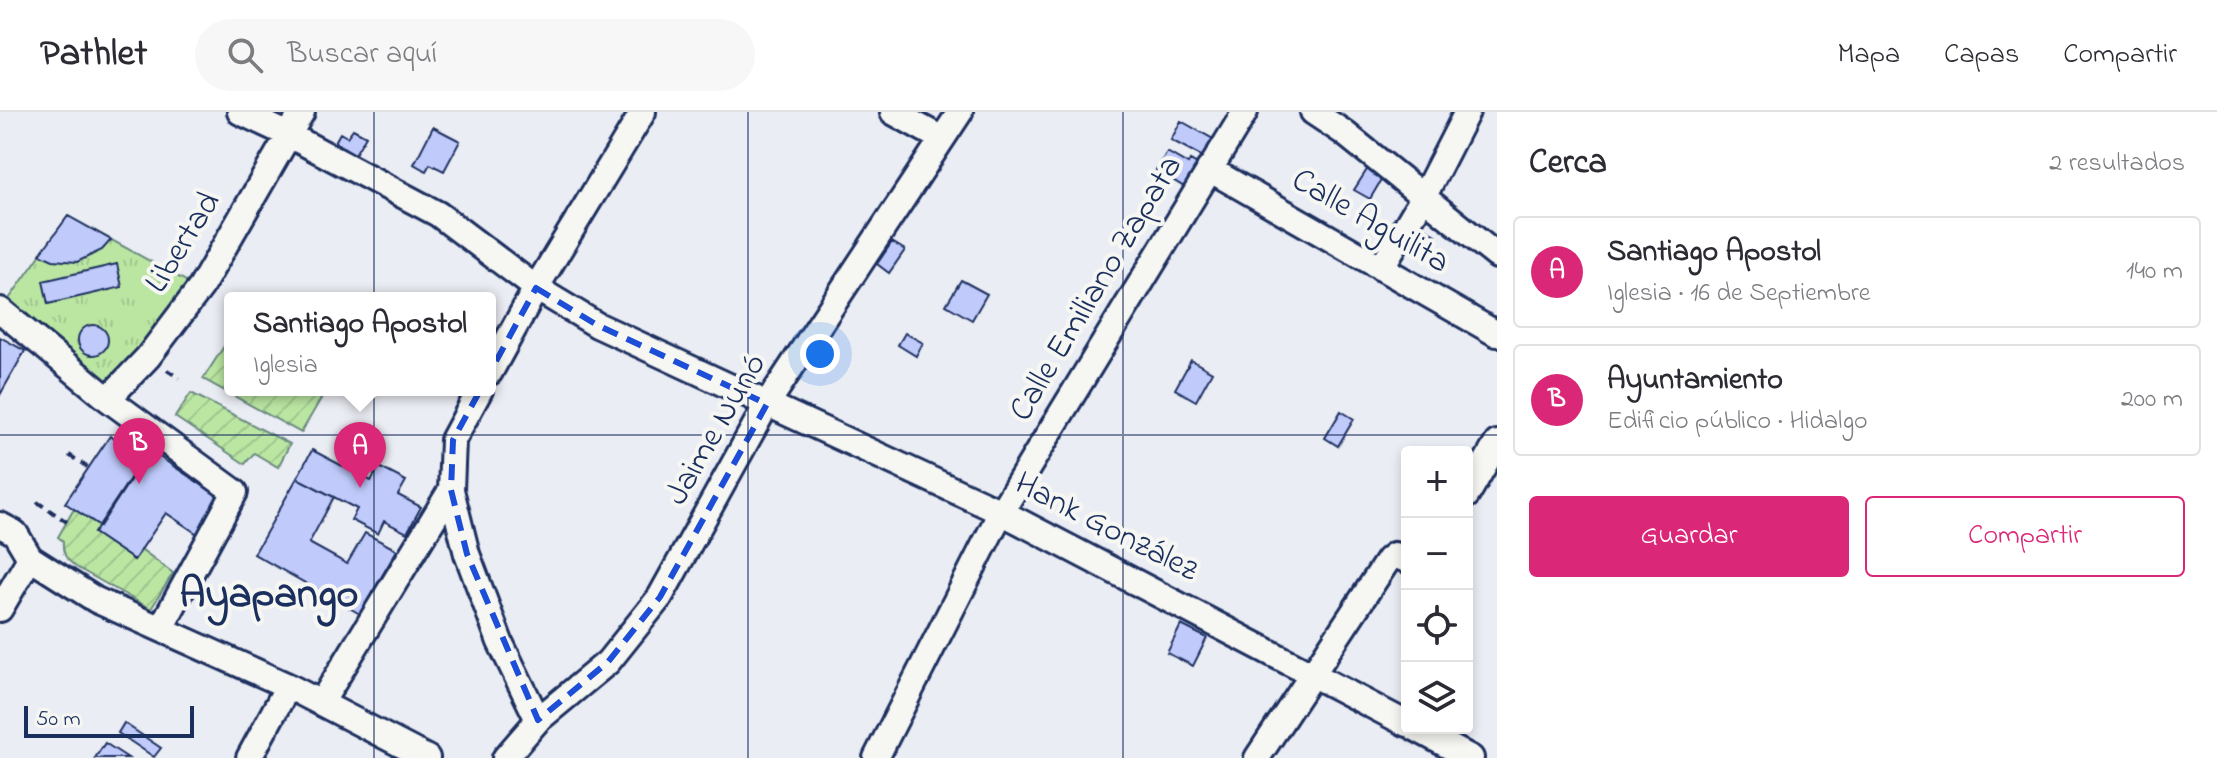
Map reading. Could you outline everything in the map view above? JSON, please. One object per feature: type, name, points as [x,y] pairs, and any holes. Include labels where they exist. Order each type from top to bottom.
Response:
[{"type":"street","name":"Hank González","points":[[240,112],[438,214],[536,288],[597,325],[1001,512],[1401,721]]},
{"type":"street","name":"Libertad","points":[[108,399],[148,357],[201,287],[302,112]]},
{"type":"street","points":[[496,361],[536,288],[643,112]]},
{"type":"street","points":[[893,112],[942,139]]},
{"type":"street","name":"Jaime Nunó","points":[[505,758],[538,720],[608,662],[660,597],[767,404],[960,112]]},
{"type":"street","name":"Calle Emiliano Zapata","points":[[876,758],[1001,512],[1245,112]]},
{"type":"street","points":[[1313,112],[1343,132],[1497,256]]},
{"type":"street","points":[[1381,268],[1424,196],[1467,112]]},
{"type":"street","name":"Calle Aguilita","points":[[1209,169],[1497,334]]},
{"type":"street","points":[[0,310],[108,399],[235,492],[161,628]]},
{"type":"street","points":[[477,396],[453,440],[451,490],[467,554],[500,642],[538,720]]},
{"type":"street","points":[[1473,485],[1497,443]]},
{"type":"street","points":[[321,703],[451,490]]},
{"type":"street","points":[[0,525],[15,533],[30,558],[96,600],[288,686],[427,758]]},
{"type":"street","points":[[1257,758],[1388,560],[1394,555],[1401,558]]},
{"type":"street","points":[[0,609],[30,558]]},
{"type":"street","points":[[249,758],[288,686]]},
{"type":"street","points":[[1426,734],[1471,758]]},
{"type":"path","points":[[69,455],[89,468]]},
{"type":"path","points":[[37,502],[67,522]]},
{"type":"highlighted area","points":[[536,288],[597,325],[767,404],[660,597],[608,662],[538,720],[467,554],[451,490],[453,440]]},
{"type":"green space","points":[[68,216],[188,282],[112,385],[9,299]]},
{"type":"green space","points":[[224,346],[224,391],[203,379]]},
{"type":"green space","points":[[191,393],[290,444],[278,467],[254,453],[245,464],[175,417]]},
{"type":"green space","points":[[234,396],[323,396],[301,433]]},
{"type":"green space","points":[[74,509],[100,526],[94,533],[134,560],[142,550],[173,573],[151,609],[67,559],[63,541],[58,537]]},
{"type":"building","points":[[1181,121],[1213,139],[1203,157],[1171,140]]},
{"type":"building","points":[[433,127],[460,141],[444,171],[430,164],[426,171],[414,164]]},
{"type":"building","points":[[353,129],[366,136],[355,154],[335,142],[340,133],[347,137]]},
{"type":"building","points":[[1167,152],[1188,164],[1190,160],[1199,165],[1186,188],[1156,170]]},
{"type":"building","points":[[1368,168],[1383,177],[1370,199],[1354,190]]},
{"type":"building","points":[[68,216],[111,240],[102,250],[77,262],[53,260],[40,254]]},
{"type":"building","points":[[1419,224],[1436,235],[1425,253],[1408,242]]},
{"type":"building","points":[[892,242],[905,250],[889,273],[877,264]]},
{"type":"building","points":[[117,264],[122,287],[48,304],[43,281]]},
{"type":"building","points":[[961,280],[987,294],[972,320],[946,305]]},
{"type":"building","points":[[93,325],[104,329],[108,340],[104,351],[93,355],[82,351],[78,340],[82,329]]},
{"type":"building","points":[[905,333],[923,343],[916,356],[898,345]]},
{"type":"building","points":[[0,337],[25,351],[0,395]]},
{"type":"building","points":[[1191,360],[1212,372],[1196,401],[1175,389]]},
{"type":"building","points":[[1341,411],[1354,419],[1338,446],[1325,438]]},
{"type":"building","points":[[110,436],[144,459],[100,526],[65,503]]},
{"type":"building","points":[[149,450],[223,499],[199,535],[166,513],[134,560],[94,533]]},
{"type":"building","points":[[312,450],[371,481],[379,467],[406,481],[398,495],[421,507],[407,533],[384,521],[378,534],[351,520],[357,509],[297,478]]},
{"type":"building","points":[[297,478],[334,497],[309,543],[347,564],[365,533],[397,550],[360,614],[254,554]]},
{"type":"building","points":[[1181,625],[1207,638],[1193,666],[1167,653]]},
{"type":"building","points":[[124,723],[161,748],[154,757],[118,733]]},
{"type":"building","points":[[105,743],[128,758],[95,758]]},
{"type":"place","name":"Ayuntamiento","points":[[139,484]]},
{"type":"place","name":"Santiago Apostol","points":[[360,488]]},
{"type":"district","name":"Ayapango","points":[[269,595]]}]
